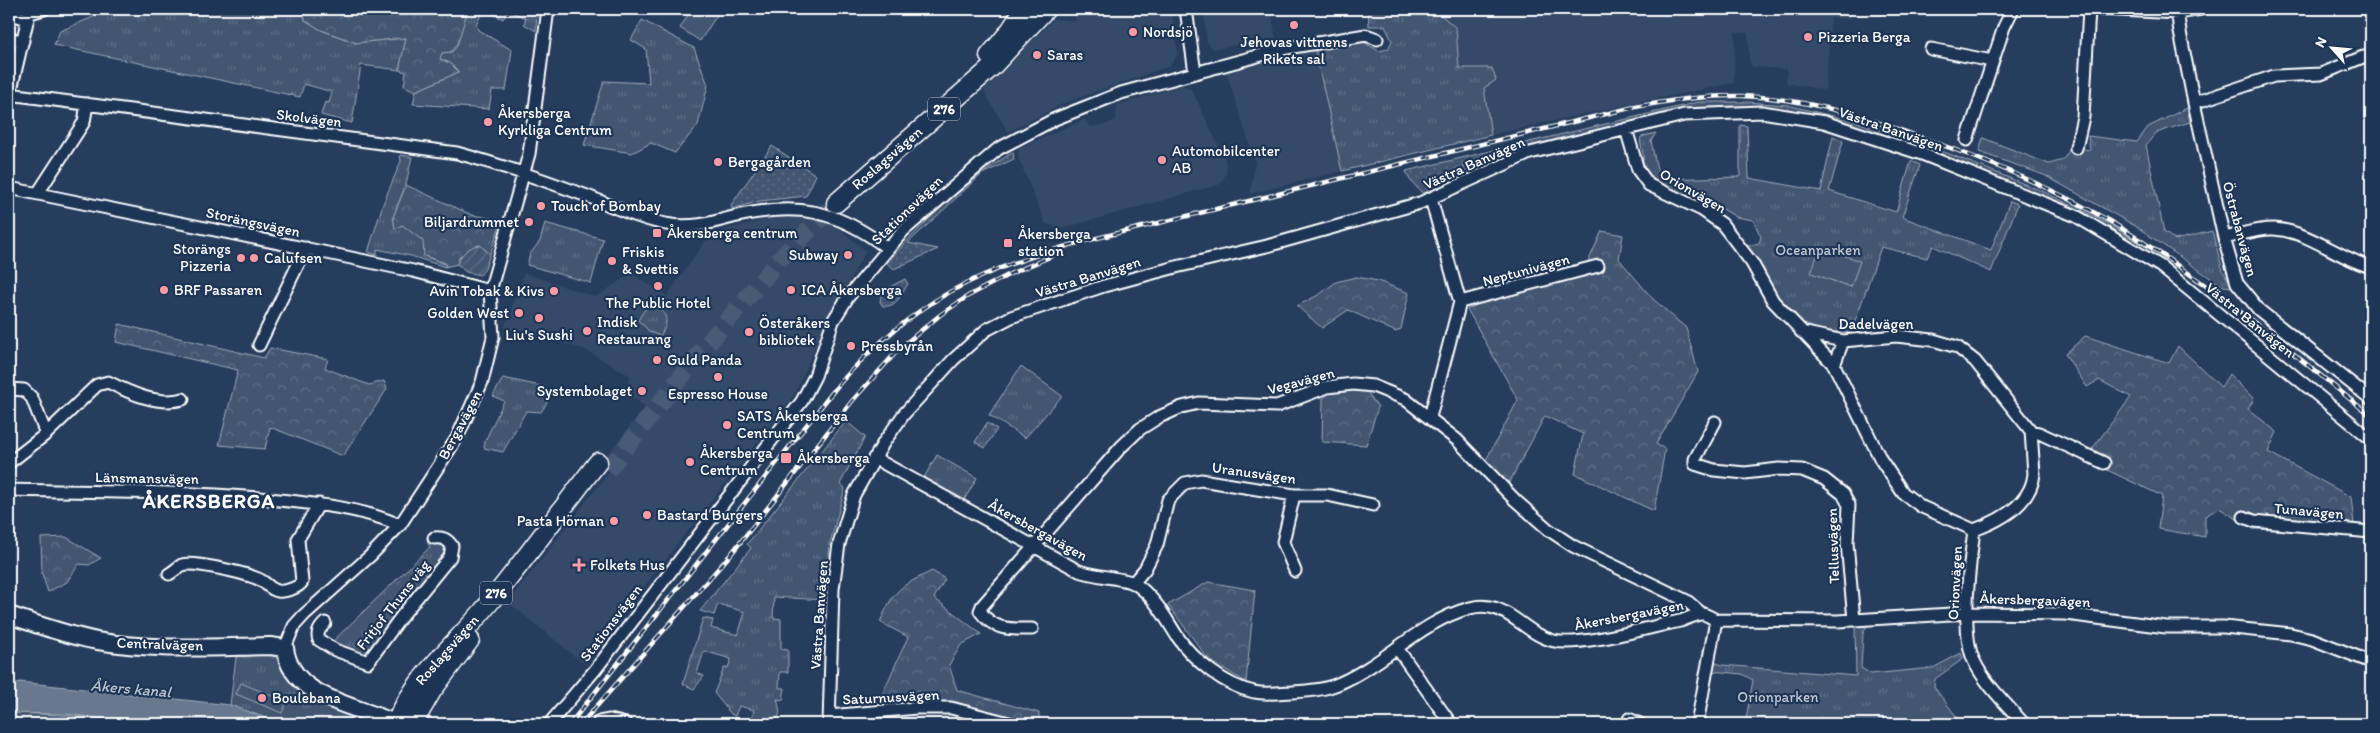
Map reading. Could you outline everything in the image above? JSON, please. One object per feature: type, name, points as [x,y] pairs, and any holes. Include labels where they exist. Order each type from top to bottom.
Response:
[{"type":"main road","name":"Roslagsvägen","points":[[1024,9],[1009,32],[984,62],[830,201],[992,67],[1046,9]]},
{"type":"main road","name":"Roslagsvägen","points":[[396,724],[406,701],[419,681],[480,613],[603,466],[458,654],[432,691],[413,724]]},
{"type":"street","points":[[9,14],[30,13],[44,9]]},
{"type":"street","name":"Bergavägen","points":[[286,648],[294,626],[304,615],[370,556],[400,525],[457,438],[482,382],[493,337],[490,291],[525,174],[548,9]]},
{"type":"street","points":[[1186,9],[1194,73]]},
{"type":"street","points":[[1967,140],[2007,18],[2013,9]]},
{"type":"street","points":[[2076,148],[2084,118],[2089,9]]},
{"type":"street","points":[[2100,9],[2178,11],[2201,9]]},
{"type":"street","name":"Östrabanvägen","points":[[2178,11],[2194,103],[2233,276],[2252,304],[2371,399]]},
{"type":"street","name":"Skolvägen","points":[[30,13],[9,94],[457,153],[509,167],[668,225],[700,225],[765,210],[785,208],[822,213],[847,224],[887,248]]},
{"type":"street","name":"Stationsvägen","points":[[548,724],[595,670],[802,401],[815,376],[828,334],[841,307],[887,248],[904,230],[971,171],[1015,138],[1109,96],[1274,51],[1366,35],[1377,39]]},
{"type":"street","points":[[9,39],[22,41]]},
{"type":"street","points":[[1931,49],[1992,61]]},
{"type":"street","points":[[2194,103],[2274,76],[2321,74],[2363,58],[2371,57]]},
{"type":"street","points":[[38,193],[84,122],[87,104]]},
{"type":"street","name":"Västra Banvägen","points":[[829,720],[833,589],[839,544],[854,495],[874,458],[904,414],[946,367],[986,330],[1011,317],[1127,280],[1267,246],[1431,199],[1530,153],[1684,116],[1762,112],[1824,122],[1922,154],[2076,216],[2160,266],[2371,439]]},
{"type":"street","name":"Orionvägen","points":[[1626,129],[1642,177],[1649,185],[1702,210],[1722,224],[1752,263],[1773,300],[1834,365],[1881,460],[1903,494],[1922,507],[1974,530],[1967,613],[1968,640],[1973,659],[1984,677],[2024,724]]},
{"type":"street","name":"Storängsvägen","points":[[9,188],[306,248],[413,271],[490,291]]},
{"type":"street","points":[[1430,418],[1460,302],[1431,199]]},
{"type":"street","points":[[2224,238],[2263,230],[2286,231],[2309,239],[2371,267]]},
{"type":"street","points":[[259,345],[306,248]]},
{"type":"street","name":"Neptunivägen","points":[[1460,302],[1598,266]]},
{"type":"street","name":"Dadelvägen","points":[[1801,332],[1843,341],[1896,336],[1933,340],[1957,347],[1975,361],[2031,431]]},
{"type":"street","points":[[1834,365],[1843,341]]},
{"type":"street","points":[[9,463],[46,434],[96,385],[108,382],[131,393],[156,399],[172,402],[183,399]]},
{"type":"street","name":"Vegavägen","points":[[1032,629],[999,628],[988,622],[980,611],[986,599],[1121,447],[1140,429],[1159,416],[1182,407],[1199,404],[1277,406],[1326,387],[1353,384],[1373,386],[1405,398],[1457,440],[1515,500],[1549,530],[1573,546],[1686,601],[1702,614]]},
{"type":"street","points":[[9,389],[24,390],[32,398],[46,434]]},
{"type":"street","name":"Tellusvägen","points":[[1715,422],[1695,459],[1695,464],[1714,470],[1745,473],[1779,468],[1802,470],[1824,479],[1846,498],[1849,505],[1847,543],[1854,620]]},
{"type":"street","points":[[1974,530],[1991,523],[2013,510],[2034,481],[2031,431],[2104,463]]},
{"type":"street","name":"Åkersbergavägen","points":[[874,458],[1033,546],[1094,576],[1133,582],[1160,607],[1178,637],[1197,661],[1237,685],[1255,692],[1270,694],[1328,688],[1360,672],[1447,615],[1472,607],[1488,607],[1508,612],[1539,636],[1557,642],[1576,642],[1629,632],[1702,614],[1716,620],[1854,620],[1967,613],[2066,614],[2171,628],[2224,627],[2258,629],[2312,639],[2371,662]]},
{"type":"street","name":"Uranusvägen","points":[[1133,582],[1145,569],[1157,544],[1165,520],[1168,500],[1185,483],[1201,480],[1294,495],[1327,495],[1373,505]]},
{"type":"street","name":"Länsmansvägen","points":[[9,490],[201,494],[318,504],[373,514],[400,525]]},
{"type":"street","points":[[1294,495],[1283,542],[1294,571]]},
{"type":"street","points":[[169,574],[182,565],[212,567],[261,580],[275,591],[280,592],[297,587],[302,582],[298,539],[318,504]]},
{"type":"street","name":"Tunavägen","points":[[2244,517],[2254,521],[2371,532]]},
{"type":"street","name":"Fritjof Thuns väg","points":[[325,622],[320,628],[317,636],[318,640],[336,650],[368,662],[401,617],[450,557],[452,546],[448,540],[441,537],[434,538]]},
{"type":"street","name":"Centralvägen","points":[[9,615],[66,634],[137,646],[270,646],[286,648]]},
{"type":"street","points":[[1697,724],[1716,620]]},
{"type":"street","points":[[286,648],[287,661],[292,672],[309,687],[396,724]]},
{"type":"street","points":[[1397,648],[1451,724]]},
{"type":"street","name":"Saturnusvägen","points":[[829,720],[917,708],[951,708],[1013,724]]},
{"type":"street","points":[[599,723],[610,720],[626,724]]},
{"type":"shaded area","points":[[1074,9],[1171,9],[1178,54],[1170,66],[1067,102],[1008,132],[983,90],[1054,19],[1076,21]]},
{"type":"shaded area","points":[[1203,9],[1271,9],[1276,39],[1213,49],[1207,42]]},
{"type":"shaded area","points":[[1440,9],[1851,9],[1850,19],[1831,18],[1825,90],[1786,83],[1787,69],[1752,67],[1749,60],[1748,33],[1735,32],[1734,83],[1491,135],[1484,88],[1458,68],[1456,28],[1439,14]]},
{"type":"shaded area","points":[[1315,51],[1342,171],[1250,194],[1255,162],[1226,71]]},
{"type":"shaded area","points":[[1182,85],[1192,90],[1225,159],[1227,171],[1221,184],[1060,229],[1045,223],[1018,157],[1019,148],[1085,119],[1090,127],[1106,124],[1116,120],[1117,105]]},
{"type":"shaded area","points":[[779,216],[823,221],[837,227],[866,251],[826,323],[795,394],[584,664],[508,602],[614,466],[606,457],[645,407],[626,392],[630,376],[584,349],[504,328],[524,273],[596,297],[631,273],[667,296],[710,234]]},
{"type":"shaded area","points":[[20,682],[230,705],[283,724],[177,724],[123,721],[66,714],[9,713],[9,685]]},
{"type":"green space","points":[[112,9],[303,9],[305,20],[321,30],[356,43],[406,38],[399,70],[361,65],[352,123],[321,115],[325,102],[329,103],[332,92],[304,84],[300,97],[54,45],[60,31]]},
{"type":"green space","points":[[303,9],[468,9],[457,43],[441,59],[450,63],[459,72],[416,91],[404,86],[406,72],[399,70],[406,38],[356,43],[321,30],[305,20]]},
{"type":"green space","points":[[468,9],[537,9],[536,31],[524,24],[526,18],[508,11],[503,19],[484,10],[476,24],[478,30],[512,50],[506,90],[492,90],[489,109],[413,104],[416,91],[459,72],[450,63],[440,59],[442,53],[452,52],[457,46]]},
{"type":"green space","points":[[692,9],[721,9],[700,41],[680,28]]},
{"type":"green space","points":[[1368,9],[1440,9],[1440,14],[1456,28],[1459,68],[1492,68],[1496,80],[1484,88],[1491,135],[1342,171],[1315,51],[1360,40],[1379,51],[1388,49],[1392,41],[1385,26],[1369,26]]},
{"type":"green space","points":[[642,20],[694,48],[708,85],[698,125],[675,153],[651,143],[632,153],[584,145],[604,81],[649,83],[646,49],[631,40]]},
{"type":"green space","points":[[1699,102],[1748,102],[1787,105],[1854,121],[1947,153],[2042,191],[2096,217],[2170,261],[2168,264],[2056,203],[1778,109],[1644,119],[1523,150],[1466,172],[1463,166],[1430,181],[1433,188],[1423,194],[1410,180],[1406,171]]},
{"type":"green space","points":[[2187,108],[2190,122],[2156,133],[2146,145],[2164,232],[2175,240],[2212,231],[2223,271],[2233,287],[2222,286],[2137,227],[2044,175],[1979,152],[1983,138],[2049,164],[2063,160],[2071,147],[2090,150],[2088,136],[2137,142],[2148,127]]},
{"type":"green space","name":"Oceanparken","points":[[1740,125],[1747,126],[1749,178],[1821,191],[1833,136],[1843,141],[1829,191],[1896,212],[1911,161],[1920,165],[1902,217],[1991,250],[2010,201],[2018,204],[1991,272],[1933,246],[1927,258],[1881,247],[1851,333],[1819,329],[1800,321],[1782,304],[1749,252],[1747,246],[1759,243],[1761,237],[1753,220],[1736,217],[1701,196],[1698,201],[1671,189],[1654,179],[1644,165],[1640,142],[1641,137],[1656,133],[1651,141],[1659,179],[1740,177]]},
{"type":"green space","points":[[772,146],[816,175],[806,196],[760,201],[732,209],[731,205]]},
{"type":"green space","points":[[1013,152],[1014,159],[982,174],[908,243],[938,249],[894,269],[887,263],[946,203],[979,176]]},
{"type":"green space","points":[[400,155],[412,157],[406,184],[393,217],[395,229],[402,225],[423,241],[424,256],[445,264],[445,267],[411,256],[377,249],[377,255],[368,252],[383,204],[401,161]]},
{"type":"green space","points":[[406,185],[472,215],[502,220],[490,254],[480,245],[460,256],[457,264],[445,267],[445,263],[424,256],[402,225],[395,230],[393,217]]},
{"type":"green space","points":[[545,223],[603,239],[591,283],[527,265],[530,254],[540,241]]},
{"type":"green space","points":[[1602,231],[1623,235],[1619,259],[1652,298],[1686,328],[1698,372],[1656,444],[1665,449],[1654,511],[1575,474],[1583,434],[1545,416],[1509,483],[1486,460],[1518,400],[1467,309],[1486,301],[1604,271],[1603,260],[1588,262]]},
{"type":"green space","points":[[480,245],[490,254],[485,269],[480,275],[466,272],[457,264],[459,260],[469,249]]},
{"type":"green space","points":[[1820,247],[1860,261],[1851,287],[1811,273]]},
{"type":"green space","points":[[1356,277],[1378,281],[1409,293],[1401,329],[1396,332],[1348,310],[1322,328],[1297,306],[1320,294],[1336,282]]},
{"type":"green space","points":[[905,279],[908,284],[898,299],[892,305],[883,306],[880,302],[882,291]]},
{"type":"green space","points":[[651,300],[660,308],[665,316],[665,325],[660,336],[650,332],[638,320]]},
{"type":"green space","points":[[119,324],[264,358],[270,348],[328,359],[325,368],[369,385],[384,381],[387,389],[343,456],[270,427],[265,449],[219,445],[238,370],[116,342]]},
{"type":"green space","points":[[2085,336],[2169,363],[2178,346],[2221,387],[2229,374],[2254,399],[2248,409],[2277,432],[2268,452],[2351,497],[2354,524],[2273,516],[2273,530],[2253,529],[2219,508],[2205,516],[2205,537],[2158,529],[2162,496],[2105,469],[2110,458],[2092,449],[2131,397],[2099,380],[2087,387],[2065,354]]},
{"type":"green space","points":[[1021,366],[1062,396],[1025,438],[989,415]]},
{"type":"green space","points":[[503,378],[545,387],[545,395],[548,401],[541,412],[526,411],[503,452],[484,448],[485,441],[504,401],[493,396]]},
{"type":"green space","points":[[1336,389],[1366,390],[1378,407],[1366,445],[1322,442],[1323,398]]},
{"type":"green space","points":[[846,421],[865,437],[840,484],[845,488],[830,543],[825,600],[774,597],[773,618],[781,619],[781,649],[788,650],[788,672],[780,672],[779,688],[785,688],[783,700],[777,699],[779,716],[772,724],[751,721],[754,710],[739,706],[735,716],[731,714],[714,693],[724,668],[728,668],[731,659],[704,651],[697,673],[704,676],[694,689],[683,684],[703,618],[713,620],[711,628],[738,635],[745,612],[718,604],[714,615],[700,611],[751,548],[747,544]]},
{"type":"green space","points":[[987,423],[997,429],[985,448],[975,442]]},
{"type":"green space","points":[[937,455],[977,478],[963,502],[923,479]]},
{"type":"green space","points":[[66,537],[101,558],[89,565],[79,564],[67,582],[48,592],[42,574],[41,538]]},
{"type":"green space","points":[[440,540],[450,550],[368,658],[330,644],[430,547],[427,542],[434,543]]},
{"type":"green space","points":[[932,571],[945,579],[934,598],[981,634],[961,645],[949,665],[957,690],[1039,713],[1039,724],[945,703],[879,701],[908,637],[880,622],[894,595],[899,590]]},
{"type":"green space","points":[[1208,582],[1255,590],[1246,682],[1209,660],[1168,605]]},
{"type":"green space","name":"Orionparken","points":[[1867,626],[1863,633],[1861,668],[1871,674],[1933,668],[1961,653],[1963,659],[1935,679],[1934,687],[1962,724],[1745,724],[1753,680],[1742,674],[1712,671],[1714,662],[1722,665],[1856,676],[1855,627]]},
{"type":"green space","points":[[271,651],[283,664],[290,680],[319,701],[378,724],[281,724],[230,705],[236,657]]},
{"type":"green space","name":"Boulebana","points":[[241,683],[287,702],[282,713],[236,694]]},
{"type":"green space","points":[[9,713],[72,716],[177,724],[9,724]]},
{"type":"tunnel","points":[[608,470],[699,354],[779,260],[836,203]]},
{"type":"railway","points":[[570,724],[839,384],[866,355],[894,331],[921,310],[950,292],[1012,263],[1085,241],[1630,108],[1658,103],[1742,96],[1814,105],[1837,110],[1905,132],[2021,176],[2111,222],[2179,267],[2212,290],[2371,416]]},
{"type":"railway","points":[[581,724],[731,554],[853,400],[900,348],[940,315],[968,296],[1012,273],[1052,256]]},
{"type":"place","name":"Jehovas vittnens Rikets sal","points":[[1294,25]]},
{"type":"place","name":"Nordsjö","points":[[1133,32]]},
{"type":"place","name":"Pizzeria Berga","points":[[1808,37]]},
{"type":"place","name":"Saras","points":[[1037,55]]},
{"type":"place","name":"Åkersberga Kyrkliga Centrum","points":[[488,122]]},
{"type":"place","name":"Automobilcenter AB","points":[[1162,160]]},
{"type":"place","name":"Bergagården","points":[[718,162]]},
{"type":"place","name":"Touch of Bombay","points":[[541,206]]},
{"type":"place","name":"Biljardrummet","points":[[529,222]]},
{"type":"place","name":"Åkersberga centrum","points":[[657,233]]},
{"type":"place","name":"Åkersberga station","points":[[1008,243]]},
{"type":"place","name":"Subway","points":[[848,255]]},
{"type":"place","name":"Storängs Pizzeria","points":[[241,258]]},
{"type":"place","name":"Calufsen","points":[[254,258]]},
{"type":"place","name":"Friskis & Svettis","points":[[612,261]]},
{"type":"place","name":"The Public Hotel","points":[[658,286]]},
{"type":"place","name":"BRF Passaren","points":[[164,290]]},
{"type":"place","name":"ICA Åkersberga","points":[[791,290]]},
{"type":"place","name":"Avin Tobak & Kivs","points":[[554,291]]},
{"type":"place","name":"Golden West","points":[[519,313]]},
{"type":"place","name":"Liu's Sushi","points":[[539,318]]},
{"type":"place","name":"Indisk Restaurang","points":[[587,331]]},
{"type":"place","name":"Österåkers bibliotek","points":[[749,332]]},
{"type":"place","name":"Pressbyrån","points":[[851,346]]},
{"type":"place","name":"Guld Panda","points":[[657,360]]},
{"type":"place","name":"Espresso House","points":[[718,377]]},
{"type":"place","name":"Systembolaget","points":[[642,391]]},
{"type":"place","name":"SATS Åkersberga Centrum","points":[[727,425]]},
{"type":"place","name":"Åkersberga","points":[[786,458]]},
{"type":"place","name":"Åkersberga Centrum","points":[[690,462]]},
{"type":"place","name":"Bastard Burgers","points":[[647,515]]},
{"type":"place","name":"Pasta Hörnan","points":[[614,521]]},
{"type":"place","name":"Folkets Hus","points":[[579,565]]},
{"type":"place","name":"Boulebana","points":[[262,698]]},
{"type":"district","name":"ÅKERSBERGA","points":[[209,501]]},
{"type":"water label","name":"Åkers kanal","points":[[131,688]]}]
